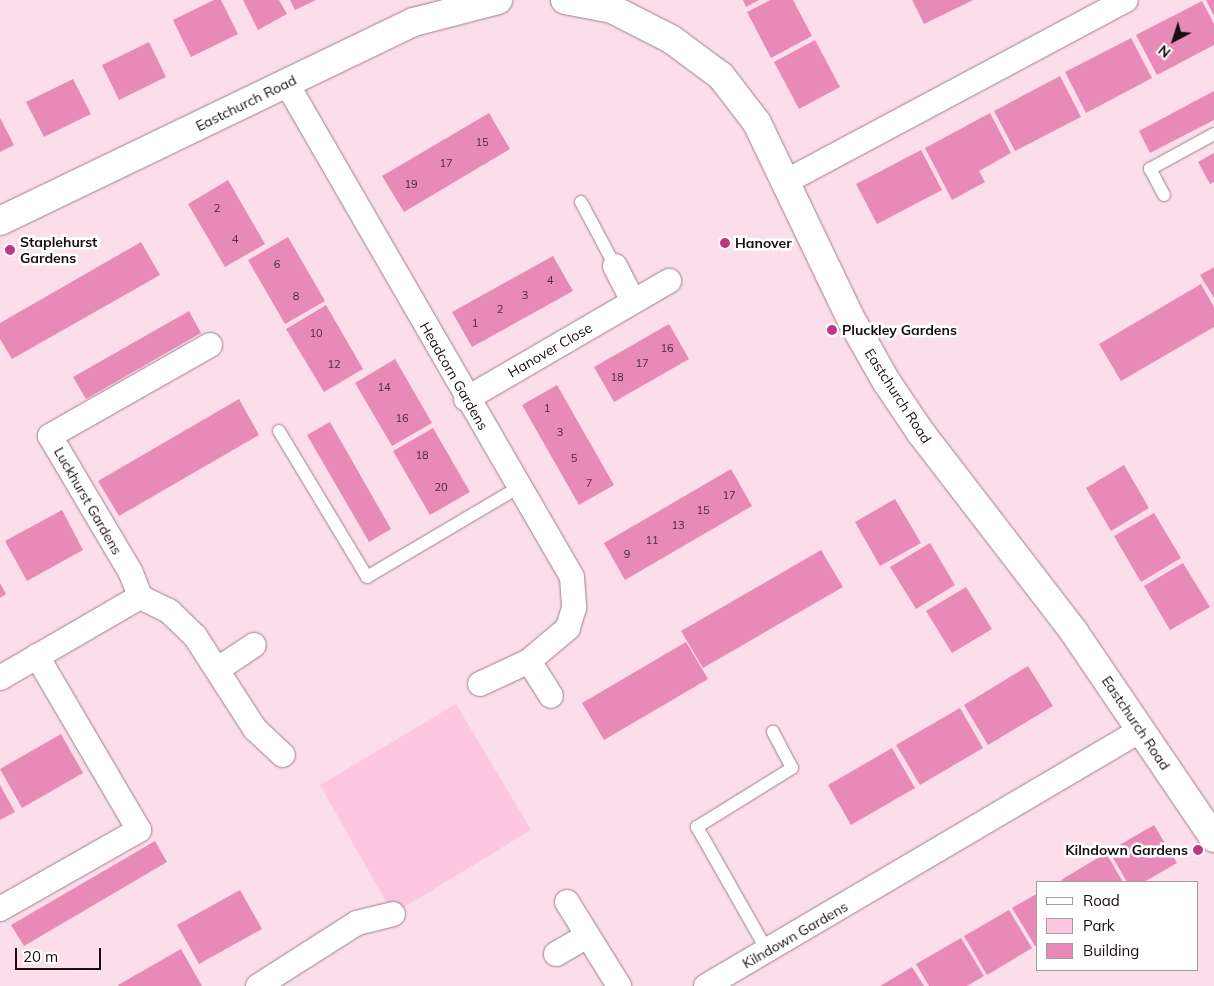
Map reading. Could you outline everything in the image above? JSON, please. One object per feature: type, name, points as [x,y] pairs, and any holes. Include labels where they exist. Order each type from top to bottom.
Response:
[{"type":"street","name":"Eastchurch Road","points":[[0,221],[414,22],[498,0]]},
{"type":"street","name":"Eastchurch Road","points":[[565,0],[612,4],[671,39],[721,76],[757,123],[787,181],[852,321],[886,381],[962,487],[1074,632],[1214,838]]},
{"type":"street","points":[[787,181],[1126,0]]},
{"type":"street","name":"Headcorn Gardens","points":[[287,84],[466,399],[572,577],[574,608],[568,628],[529,661],[480,684]]},
{"type":"street","points":[[615,266],[633,301]]},
{"type":"street","name":"Hanover Close","points":[[466,399],[669,281]]},
{"type":"street","name":"Luckhurst Gardens","points":[[140,597],[131,573],[50,436],[210,345]]},
{"type":"street","points":[[0,678],[140,597],[169,611],[195,636],[218,669],[254,729],[283,755]]},
{"type":"street","points":[[218,669],[254,645]]},
{"type":"street","points":[[0,909],[139,830],[38,656]]},
{"type":"street","points":[[529,661],[551,696]]},
{"type":"street","name":"Kilndown Gardens","points":[[706,986],[768,952],[1142,730]]},
{"type":"street","points":[[567,902],[619,986]]},
{"type":"street","points":[[258,986],[357,923],[393,914]]},
{"type":"street","points":[[556,954],[587,936]]},
{"type":"lane","points":[[1164,195],[1150,169],[1214,134]]},
{"type":"lane","points":[[581,202],[615,266]]},
{"type":"lane","points":[[279,431],[367,576],[519,487]]},
{"type":"lane","points":[[768,952],[697,827],[792,768],[772,732]]},
{"type":"green space","points":[[456,704],[531,830],[393,914],[320,785]]},
{"type":"building","points":[[214,0],[221,0],[238,34],[191,57],[173,20]]},
{"type":"building","points":[[243,0],[279,0],[287,14],[258,30]]},
{"type":"building","points":[[290,0],[316,0],[295,10]]},
{"type":"building","points":[[743,0],[759,0],[746,7]]},
{"type":"building","points":[[770,0],[793,0],[812,36],[771,58],[747,12]]},
{"type":"building","points":[[912,0],[973,0],[924,24]]},
{"type":"building","points":[[1206,0],[1214,0],[1214,16]]},
{"type":"building","points":[[1202,1],[1214,24],[1214,45],[1157,75],[1136,35]]},
{"type":"building","points":[[1131,38],[1152,78],[1086,113],[1065,72]]},
{"type":"building","points":[[815,40],[840,87],[799,109],[774,62]]},
{"type":"building","points":[[149,42],[166,77],[119,100],[102,65]]},
{"type":"building","points":[[1060,76],[1081,117],[1015,151],[994,111]]},
{"type":"building","points":[[73,79],[91,114],[44,137],[26,102]]},
{"type":"building","points":[[1214,91],[1214,120],[1150,153],[1139,131]]},
{"type":"building","points":[[489,113],[510,149],[404,212],[382,176]]},
{"type":"building","points":[[990,113],[1011,153],[979,171],[985,182],[952,200],[925,148]]},
{"type":"building","points":[[0,118],[14,145],[0,152]]},
{"type":"building","points":[[921,150],[942,190],[877,224],[856,184]]},
{"type":"building","points":[[1214,153],[1214,182],[1210,184],[1198,162]]},
{"type":"building","points":[[228,180],[265,244],[225,267],[188,204]]},
{"type":"building","points":[[288,237],[325,301],[285,324],[248,260]]},
{"type":"building","points":[[141,242],[160,275],[12,359],[0,339],[0,323]]},
{"type":"building","points":[[553,256],[573,291],[472,347],[452,312]]},
{"type":"building","points":[[1214,267],[1214,298],[1200,275]]},
{"type":"building","points":[[1201,284],[1214,307],[1214,327],[1121,381],[1099,344]]},
{"type":"building","points":[[326,305],[363,369],[324,392],[286,329]]},
{"type":"building","points":[[189,311],[201,333],[86,399],[73,377]]},
{"type":"building","points":[[669,324],[689,359],[614,402],[594,367]]},
{"type":"building","points":[[395,359],[432,423],[392,446],[355,383]]},
{"type":"building","points":[[557,385],[614,485],[579,505],[522,405]]},
{"type":"building","points":[[239,399],[259,435],[119,516],[98,481]]},
{"type":"building","points":[[330,422],[391,529],[369,542],[307,435]]},
{"type":"building","points":[[433,428],[470,492],[430,515],[393,451]]},
{"type":"building","points":[[1124,465],[1149,508],[1111,531],[1086,488]]},
{"type":"building","points":[[731,469],[752,506],[625,580],[604,543]]},
{"type":"building","points":[[895,499],[921,543],[880,566],[855,522]]},
{"type":"building","points":[[62,510],[83,550],[27,581],[5,541]]},
{"type":"building","points":[[1154,513],[1181,558],[1141,582],[1114,536]]},
{"type":"building","points":[[930,543],[955,585],[916,609],[890,567]]},
{"type":"building","points":[[821,550],[843,587],[703,668],[681,631]]},
{"type":"building","points":[[1183,563],[1210,607],[1170,630],[1144,586]]},
{"type":"building","points":[[0,583],[6,594],[0,598]]},
{"type":"building","points":[[966,587],[992,629],[952,653],[926,611]]},
{"type":"building","points":[[686,642],[708,679],[604,740],[582,703]]},
{"type":"building","points":[[1028,666],[1053,706],[988,745],[964,705]]},
{"type":"building","points":[[960,708],[983,748],[920,785],[896,745]]},
{"type":"building","points":[[61,734],[83,773],[22,808],[0,769]]},
{"type":"building","points":[[892,748],[915,788],[851,825],[828,785]]},
{"type":"building","points":[[0,785],[15,812],[0,820]]},
{"type":"building","points":[[1154,825],[1177,863],[1146,881],[1126,881],[1109,851]]},
{"type":"building","points":[[155,841],[167,862],[24,946],[11,925]]},
{"type":"building","points":[[1106,853],[1122,881],[1062,881]]},
{"type":"building","points":[[240,890],[262,929],[199,964],[177,925]]},
{"type":"building","points":[[1036,894],[1036,946],[1035,946],[1012,908]]},
{"type":"building","points":[[1009,910],[1032,948],[987,975],[964,936]]},
{"type":"building","points":[[961,938],[984,976],[967,986],[929,986],[916,964]]},
{"type":"building","points":[[181,949],[202,986],[118,985]]},
{"type":"building","points":[[912,967],[924,986],[880,986]]},
{"type":"place","name":"Hanover","points":[[725,243]]},
{"type":"place","name":"Staplehurst Gardens","points":[[10,250]]},
{"type":"place","name":"Pluckley Gardens","points":[[832,330]]},
{"type":"place","name":"Kilndown Gardens","points":[[1198,850]]}]
